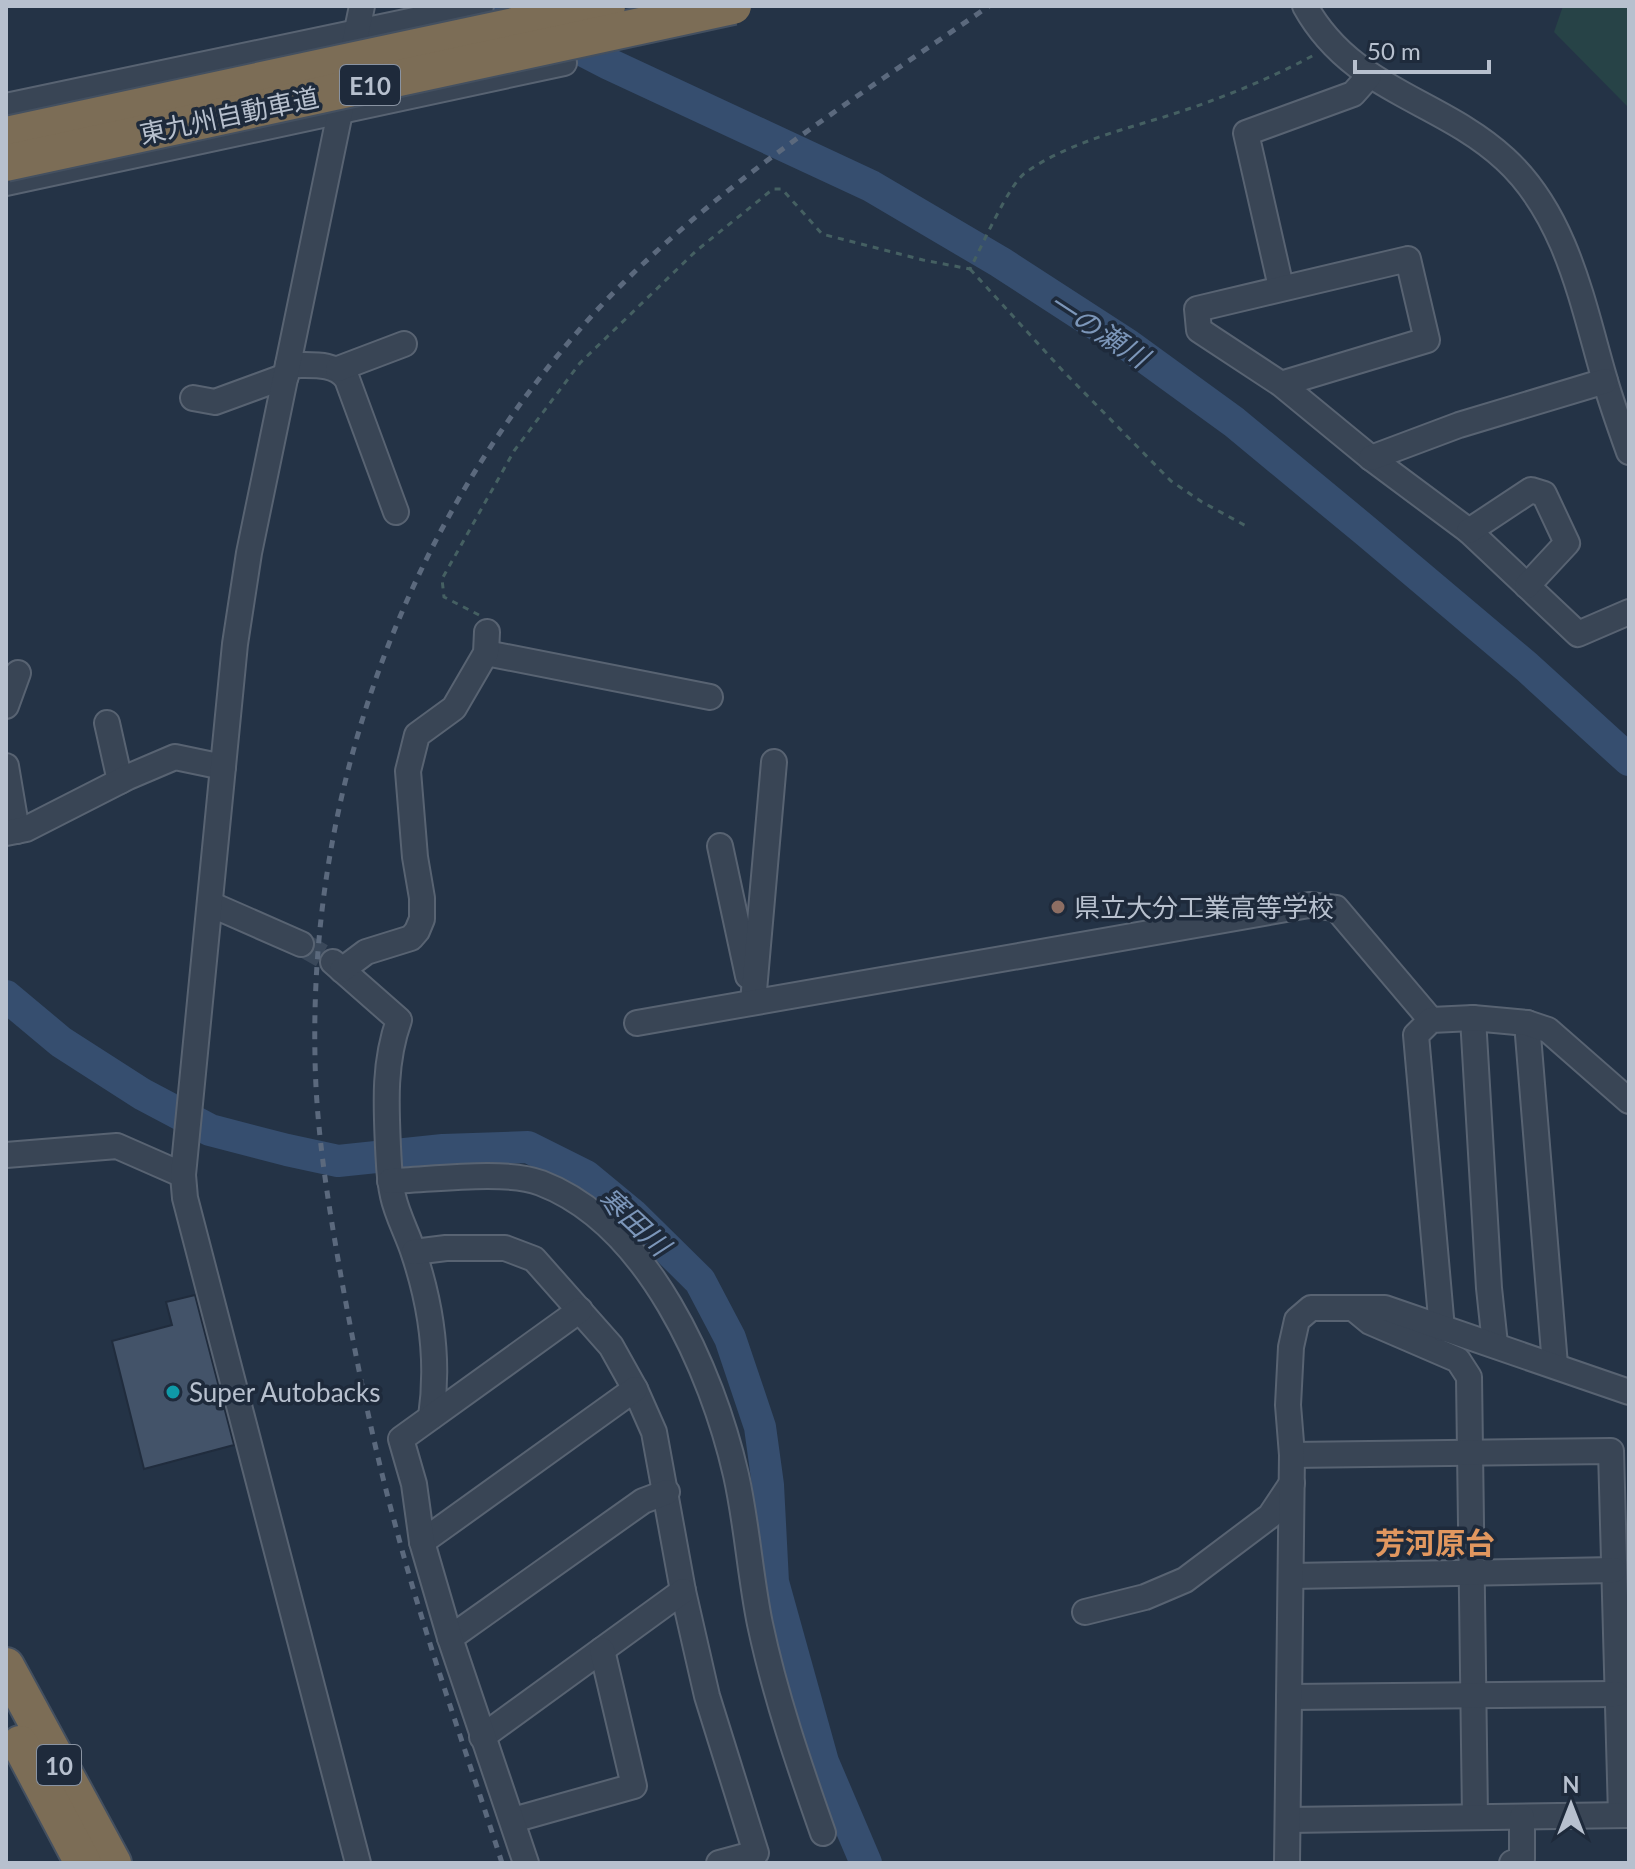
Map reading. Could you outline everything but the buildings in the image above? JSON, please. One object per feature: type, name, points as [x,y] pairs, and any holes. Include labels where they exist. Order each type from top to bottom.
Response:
[{"type":"highway","name":"東九州自動車道","points":[[6,135],[607,6]]},
{"type":"highway","name":"東九州自動車道","points":[[6,163],[733,6]]},
{"type":"highway","name":"10","points":[[6,1666],[13,1711],[83,1863]]},
{"type":"highway","name":"10","points":[[13,1711],[113,1863]]},
{"type":"street","points":[[358,1863],[185,1198],[184,1170],[235,644],[249,553],[362,6]]},
{"type":"street","points":[[1305,6],[1319,31],[1369,76],[1477,137],[1506,160],[1544,206],[1578,283],[1605,381],[1629,452]]},
{"type":"street","points":[[6,106],[474,8]]},
{"type":"street","points":[[6,183],[564,63]]},
{"type":"street","points":[[1281,287],[1246,133],[1353,94],[1369,76]]},
{"type":"street","points":[[1281,384],[1427,340],[1408,259],[1197,309],[1199,330],[1281,384],[1371,458],[1469,531],[1578,634],[1629,612]]},
{"type":"street","points":[[193,398],[215,402],[287,370],[338,369],[404,344]]},
{"type":"street","points":[[338,369],[350,385],[396,512]]},
{"type":"street","points":[[1371,458],[1459,425],[1605,381]]},
{"type":"street","points":[[1469,531],[1531,490],[1544,494],[1567,543],[1527,586]]},
{"type":"street","points":[[431,1417],[434,1398],[432,1322],[424,1285],[393,1199],[390,1181],[386,1093],[388,1060],[399,1020],[338,966],[366,952],[411,938],[422,919],[408,771],[417,735],[454,708],[486,642],[710,697]]},
{"type":"street","points":[[6,706],[18,673]]},
{"type":"street","points":[[107,723],[120,781]]},
{"type":"street","points":[[6,766],[12,832],[55,815],[175,757],[223,767]]},
{"type":"street","points":[[753,1002],[774,762]]},
{"type":"street","points":[[720,846],[753,1002]]},
{"type":"street","points":[[210,904],[301,944]]},
{"type":"street","points":[[637,1023],[1309,905],[1336,908],[1431,1020]]},
{"type":"street","points":[[1473,1018],[1495,1344]]},
{"type":"street","points":[[1442,1329],[1416,1035],[1431,1020],[1473,1018],[1527,1023],[1548,1030],[1629,1101]]},
{"type":"street","points":[[1527,1023],[1555,1365]]},
{"type":"street","points":[[6,1155],[117,1146],[184,1170]]},
{"type":"street","points":[[390,1181],[479,1177],[538,1181],[576,1200],[596,1217],[618,1237],[664,1295],[710,1389],[728,1445],[742,1504],[761,1627],[780,1700],[823,1833]]},
{"type":"street","points":[[414,1252],[446,1248],[505,1248],[534,1259],[611,1346],[635,1389],[654,1432],[683,1591],[707,1696],[756,1853],[726,1862]]},
{"type":"street","points":[[1287,1863],[1292,1483],[1288,1405],[1291,1347],[1297,1320],[1311,1308],[1385,1308],[1629,1392]]},
{"type":"street","points":[[1353,1308],[1370,1322],[1458,1360],[1469,1377],[1475,1817]]},
{"type":"street","points":[[526,1863],[450,1638],[422,1542],[414,1484],[401,1439],[580,1310]]},
{"type":"street","points":[[422,1542],[635,1389]]},
{"type":"street","points":[[1288,1820],[1625,1815],[1622,1604],[1614,1570],[1620,1484],[1611,1451],[1292,1455]]},
{"type":"street","points":[[1085,1612],[1145,1597],[1185,1580],[1270,1516],[1292,1483]]},
{"type":"street","points":[[450,1638],[643,1501],[667,1492]]},
{"type":"street","points":[[1291,1576],[1614,1570]]},
{"type":"street","points":[[482,1737],[683,1591]]},
{"type":"street","points":[[513,1820],[634,1786],[602,1650]]},
{"type":"street","points":[[1289,1697],[1474,1696],[1625,1703]]},
{"type":"street","points":[[1512,1863],[1522,1859],[1522,1817]]},
{"type":"path","points":[[970,269],[1000,209],[1022,174],[1081,144],[1201,104],[1285,71],[1334,45]]},
{"type":"path","points":[[486,642],[483,617],[444,597],[442,579],[514,451],[580,363],[696,251],[773,189],[782,189],[822,234],[970,269],[1063,371],[1171,481],[1248,527]]},
{"type":"green space","points":[[1563,6],[1629,6],[1629,108],[1554,32]]},
{"type":"waterway","name":"一の瀬川","points":[[497,6],[609,64],[871,186],[1000,262],[1128,345],[1234,422],[1367,532],[1527,667],[1629,760]]},
{"type":"waterway","name":"寒田川","points":[[6,996],[61,1042],[142,1094],[210,1130],[338,1161],[443,1150],[528,1147],[586,1176],[632,1214],[700,1281],[730,1338],[760,1427],[768,1485],[773,1582],[823,1762],[866,1863]]},
{"type":"tunnel","points":[[301,944],[333,962]]},
{"type":"railway","points":[[502,1863],[419,1609],[387,1494],[354,1343],[324,1170],[315,1057],[318,952],[331,848],[355,746],[388,646],[407,600],[452,511],[504,426],[565,347],[642,265],[736,185],[835,111],[989,6]]},
{"type":"place","name":"県立大分工業高等学校","points":[[1058,907]]},
{"type":"place","name":"Super Autobacks","points":[[173,1392]]},
{"type":"district","name":"芳河原台","points":[[1435,1542]]}]
